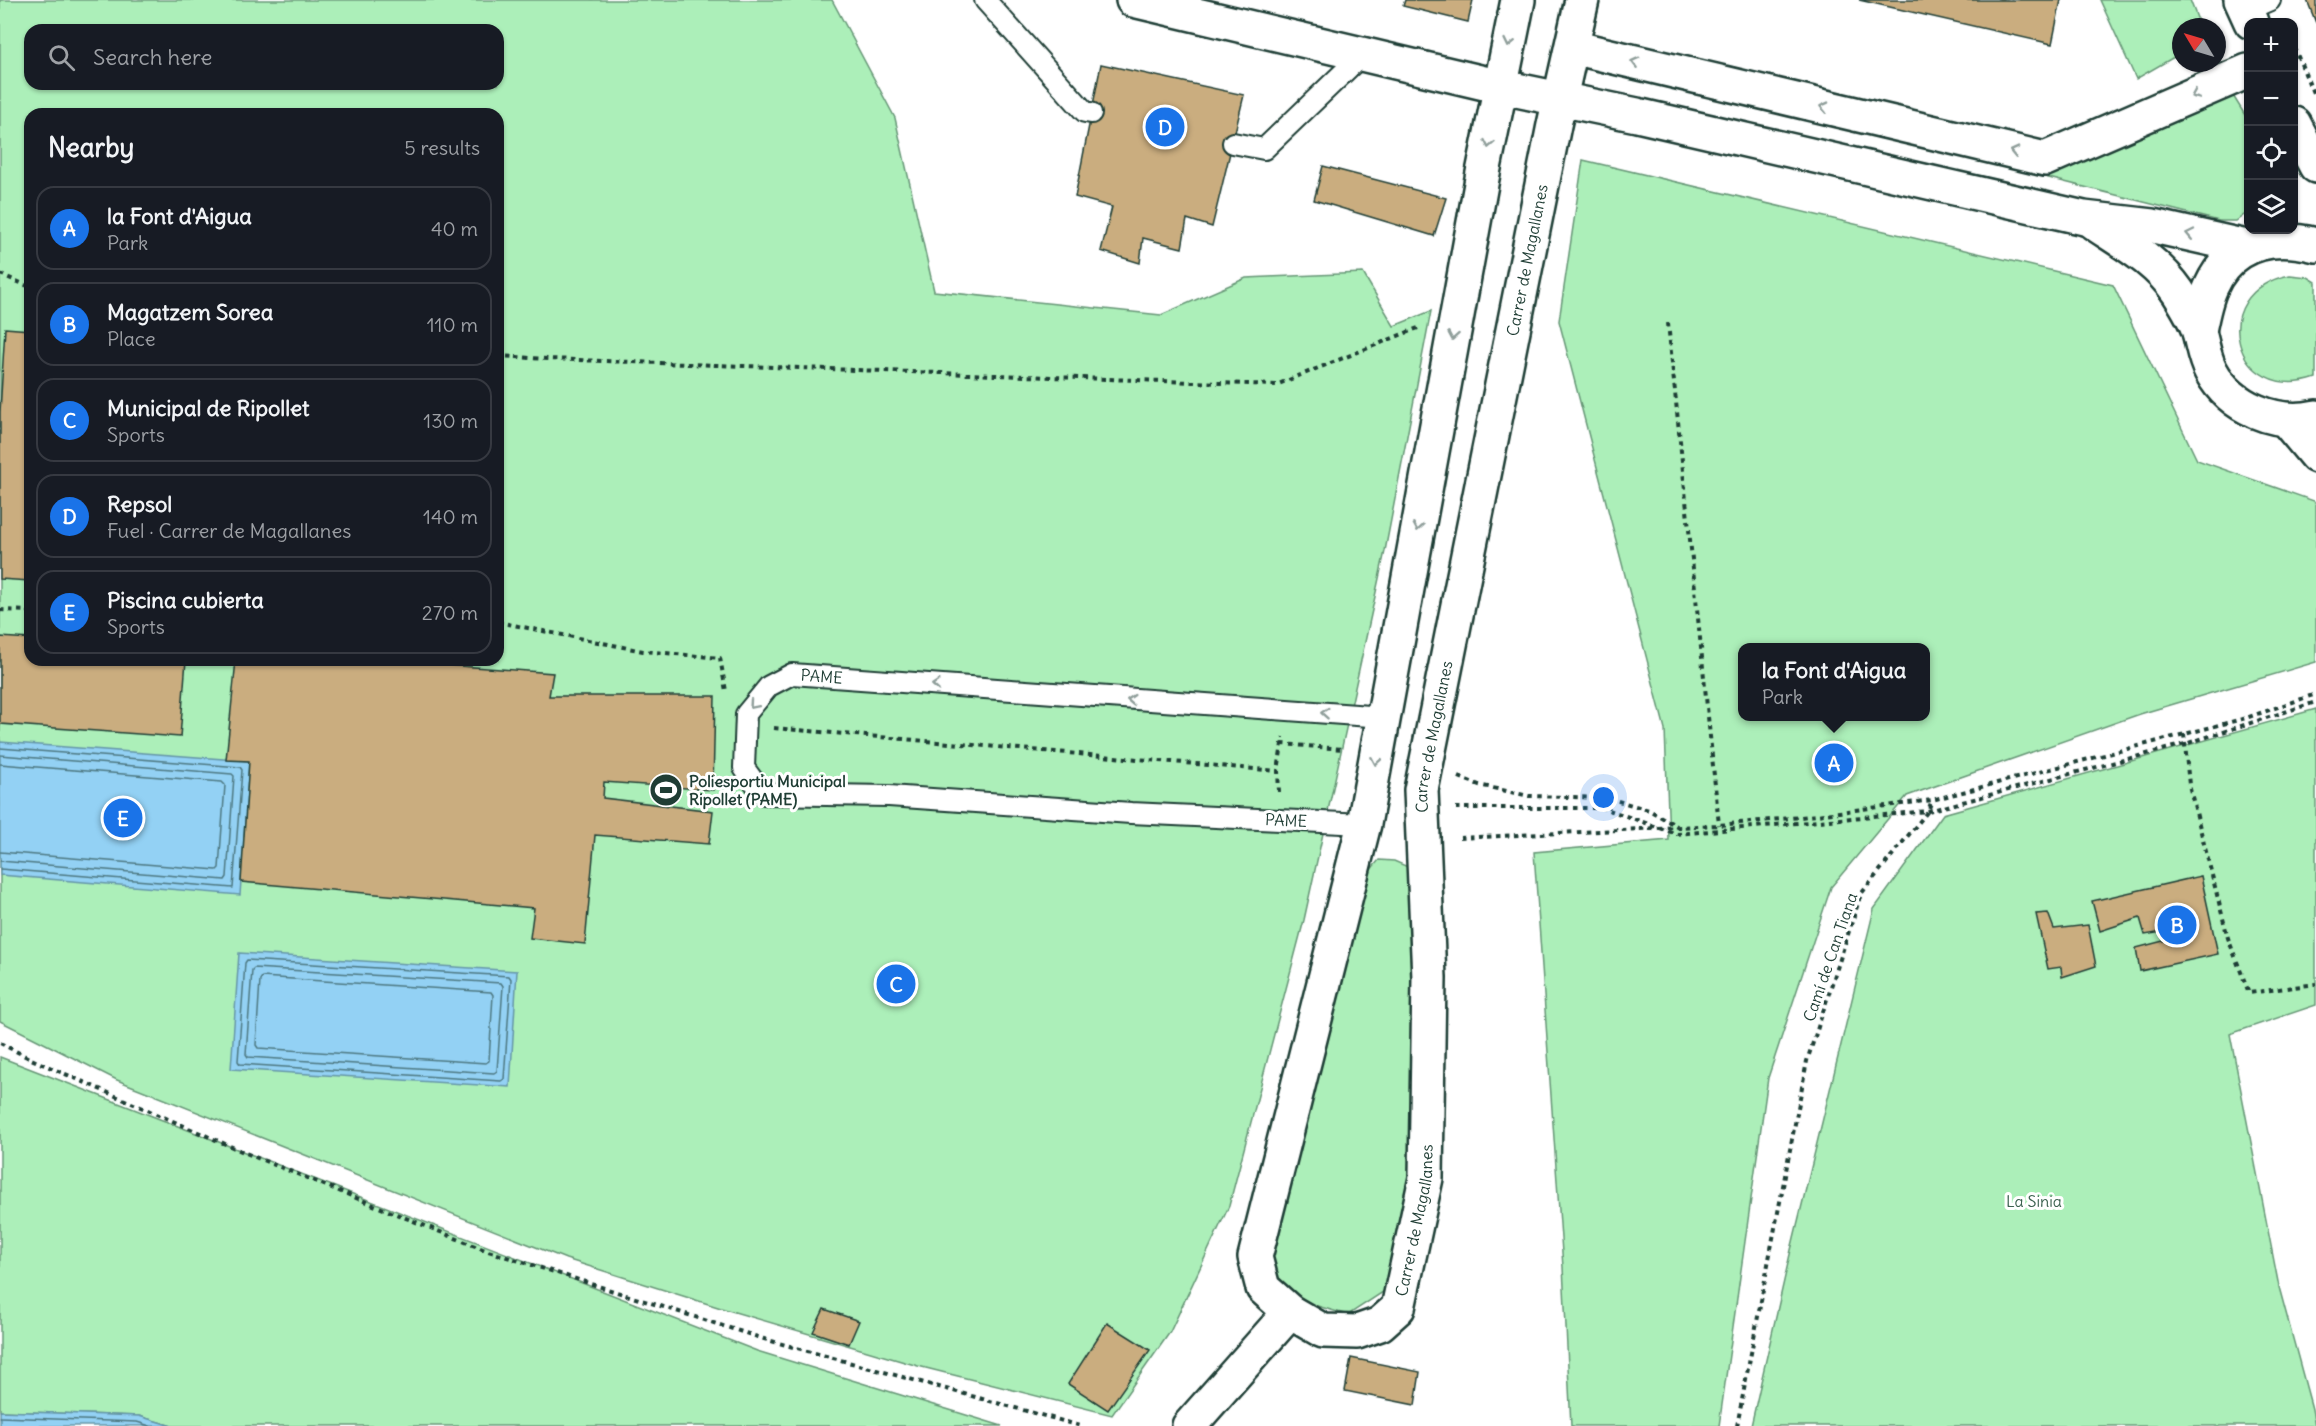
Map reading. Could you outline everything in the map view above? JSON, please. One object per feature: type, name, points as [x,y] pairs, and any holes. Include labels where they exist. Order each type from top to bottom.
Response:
[{"type":"street","points":[[1133,0],[1559,100],[1637,115],[2085,218],[2261,239],[2299,240],[2316,245]]},
{"type":"street","name":"Carrer de Magallanes","points":[[1518,0],[1499,86],[1364,824],[1255,1257],[1263,1288],[1290,1312],[1323,1331],[1357,1332],[1380,1324],[1398,1308],[1426,1178],[1429,978],[1421,790],[1559,100],[1582,0]]},
{"type":"street","points":[[1572,47],[2045,159],[2246,72]]},
{"type":"street","points":[[2298,134],[2316,166]]},
{"type":"street","points":[[2085,218],[2138,252],[2161,270],[2178,292],[2199,331],[2203,355],[2212,373],[2234,399],[2260,414],[2301,418],[2316,456]]},
{"type":"street","points":[[2199,331],[2211,286],[2226,264],[2261,239]]},
{"type":"street","points":[[1189,1426],[1290,1312]]},
{"type":"lane","points":[[985,0],[1085,112],[1091,113]]},
{"type":"lane","points":[[1233,143],[1264,149],[1363,54]]},
{"type":"lane","name":"PAME","points":[[1364,824],[1131,813],[889,796],[763,794],[744,768],[746,714],[769,686],[792,674],[1384,717]]},
{"type":"path","points":[[2298,56],[2316,99]]},
{"type":"path","points":[[0,274],[24,284]]},
{"type":"path","points":[[504,356],[1276,385],[1458,312]]},
{"type":"path","points":[[1668,323],[1719,825]]},
{"type":"path","points":[[0,610],[24,612]]},
{"type":"path","points":[[504,623],[643,651],[720,658],[727,700]]},
{"type":"path","points":[[1452,838],[1719,825],[1932,800],[2246,718],[2316,694]]},
{"type":"path","points":[[1422,808],[1603,808],[1677,834],[1928,811],[2185,744],[2316,702]]},
{"type":"path","points":[[772,728],[1278,771]]},
{"type":"path","points":[[1279,794],[1278,771],[1283,730]]},
{"type":"path","points":[[2184,734],[2189,784],[2228,938],[2249,993],[2316,984]]},
{"type":"path","points":[[1282,744],[1350,750]]},
{"type":"path","points":[[1457,776],[1479,785],[1529,796],[1608,798],[1649,810],[1678,826]]},
{"type":"path","name":"Camí de Can Tiana","points":[[1737,1426],[1807,1061],[1861,894],[1928,811],[1932,800]]},
{"type":"path","points":[[0,1043],[31,1059],[255,1157],[485,1250],[764,1339],[1082,1426]]},
{"type":"green space","name":"Poliesportiu Municipal Ripollet (PAME)","points":[[0,0],[832,0],[895,118],[934,291],[1161,315],[1246,278],[1363,273],[1394,326],[1431,311],[1385,551],[1304,920],[1229,1206],[1170,1332],[1112,1415],[918,1366],[721,1308],[566,1259],[117,1080],[0,1021]]},
{"type":"green space","points":[[2100,0],[2190,0],[2197,18],[2172,18],[2172,58],[2136,79]]},
{"type":"green space","points":[[2232,94],[2244,114],[2244,215],[2236,221],[2219,221],[2037,175]]},
{"type":"green space","points":[[1583,160],[2113,285],[2197,460],[2314,501],[2316,504],[2316,662],[2140,714],[1907,796],[1831,887],[1768,1078],[1719,1426],[1571,1426],[1563,1267],[1534,852],[1669,840],[1665,729],[1559,321]]},
{"type":"green space","points":[[2290,275],[2308,277],[2316,282],[2316,378],[2288,382],[2265,376],[2249,362],[2240,343],[2238,322],[2246,302],[2263,285]]},
{"type":"green space","name":"La Sinia","points":[[2316,709],[2316,1005],[2230,1034],[2279,1287],[2315,1426],[1751,1426],[1791,1250],[1874,909],[1943,814]]},
{"type":"green space","points":[[1379,860],[1394,861],[1408,867],[1415,888],[1410,1176],[1398,1261],[1383,1292],[1348,1315],[1290,1298],[1274,1273],[1270,1250],[1367,874]]},
{"type":"green space","points":[[0,1057],[757,1351],[1002,1426],[172,1426],[139,1416],[0,1411]]},
{"type":"water","points":[[0,742],[249,761],[240,895],[0,875]]},
{"type":"water","points":[[239,953],[517,971],[510,1087],[231,1069]]},
{"type":"water","points":[[0,1411],[139,1416],[172,1426],[0,1426]]},
{"type":"building","points":[[1405,0],[1473,0],[1468,22],[1403,6]]},
{"type":"building","points":[[1859,0],[2061,0],[2052,44]]},
{"type":"building","points":[[2307,0],[2316,0],[2316,23]]},
{"type":"building","points":[[1101,64],[1244,95],[1212,227],[1187,219],[1182,248],[1143,238],[1140,263],[1101,251],[1112,207],[1075,197]]},
{"type":"building","points":[[1323,166],[1446,198],[1434,236],[1314,200]]},
{"type":"building","points":[[5,328],[24,330],[24,581],[0,579],[0,412]]},
{"type":"building","points":[[0,637],[24,639],[24,666],[186,666],[180,737],[0,724]]},
{"type":"building","points":[[235,666],[460,666],[553,673],[549,696],[715,696],[713,790],[604,782],[603,798],[713,811],[709,844],[595,835],[585,944],[530,938],[534,908],[241,882],[249,761],[226,760]]},
{"type":"building","points":[[2201,876],[2218,954],[2140,971],[2136,948],[2171,939],[2168,931],[2145,935],[2140,918],[2100,931],[2092,901]]},
{"type":"building","points":[[2048,913],[2054,929],[2088,925],[2096,966],[2062,977],[2061,967],[2048,969],[2036,914]]},
{"type":"building","points":[[824,1309],[859,1321],[849,1344],[813,1332]]},
{"type":"building","points":[[1107,1323],[1150,1350],[1108,1410],[1068,1384]]},
{"type":"building","points":[[1351,1358],[1420,1372],[1415,1405],[1345,1391]]},
{"type":"place","name":"Repsol","points":[[1165,127]]},
{"type":"place","name":"la Font d'Aigua","points":[[1834,763]]},
{"type":"place","name":"Poliesportiu Municipal Ripollet (PAME)","points":[[666,790]]},
{"type":"place","name":"Piscina cubierta","points":[[123,818]]},
{"type":"place","name":"Magatzem Sorea","points":[[2177,925]]},
{"type":"place","name":"Municipal de Ripollet","points":[[896,984]]}]
